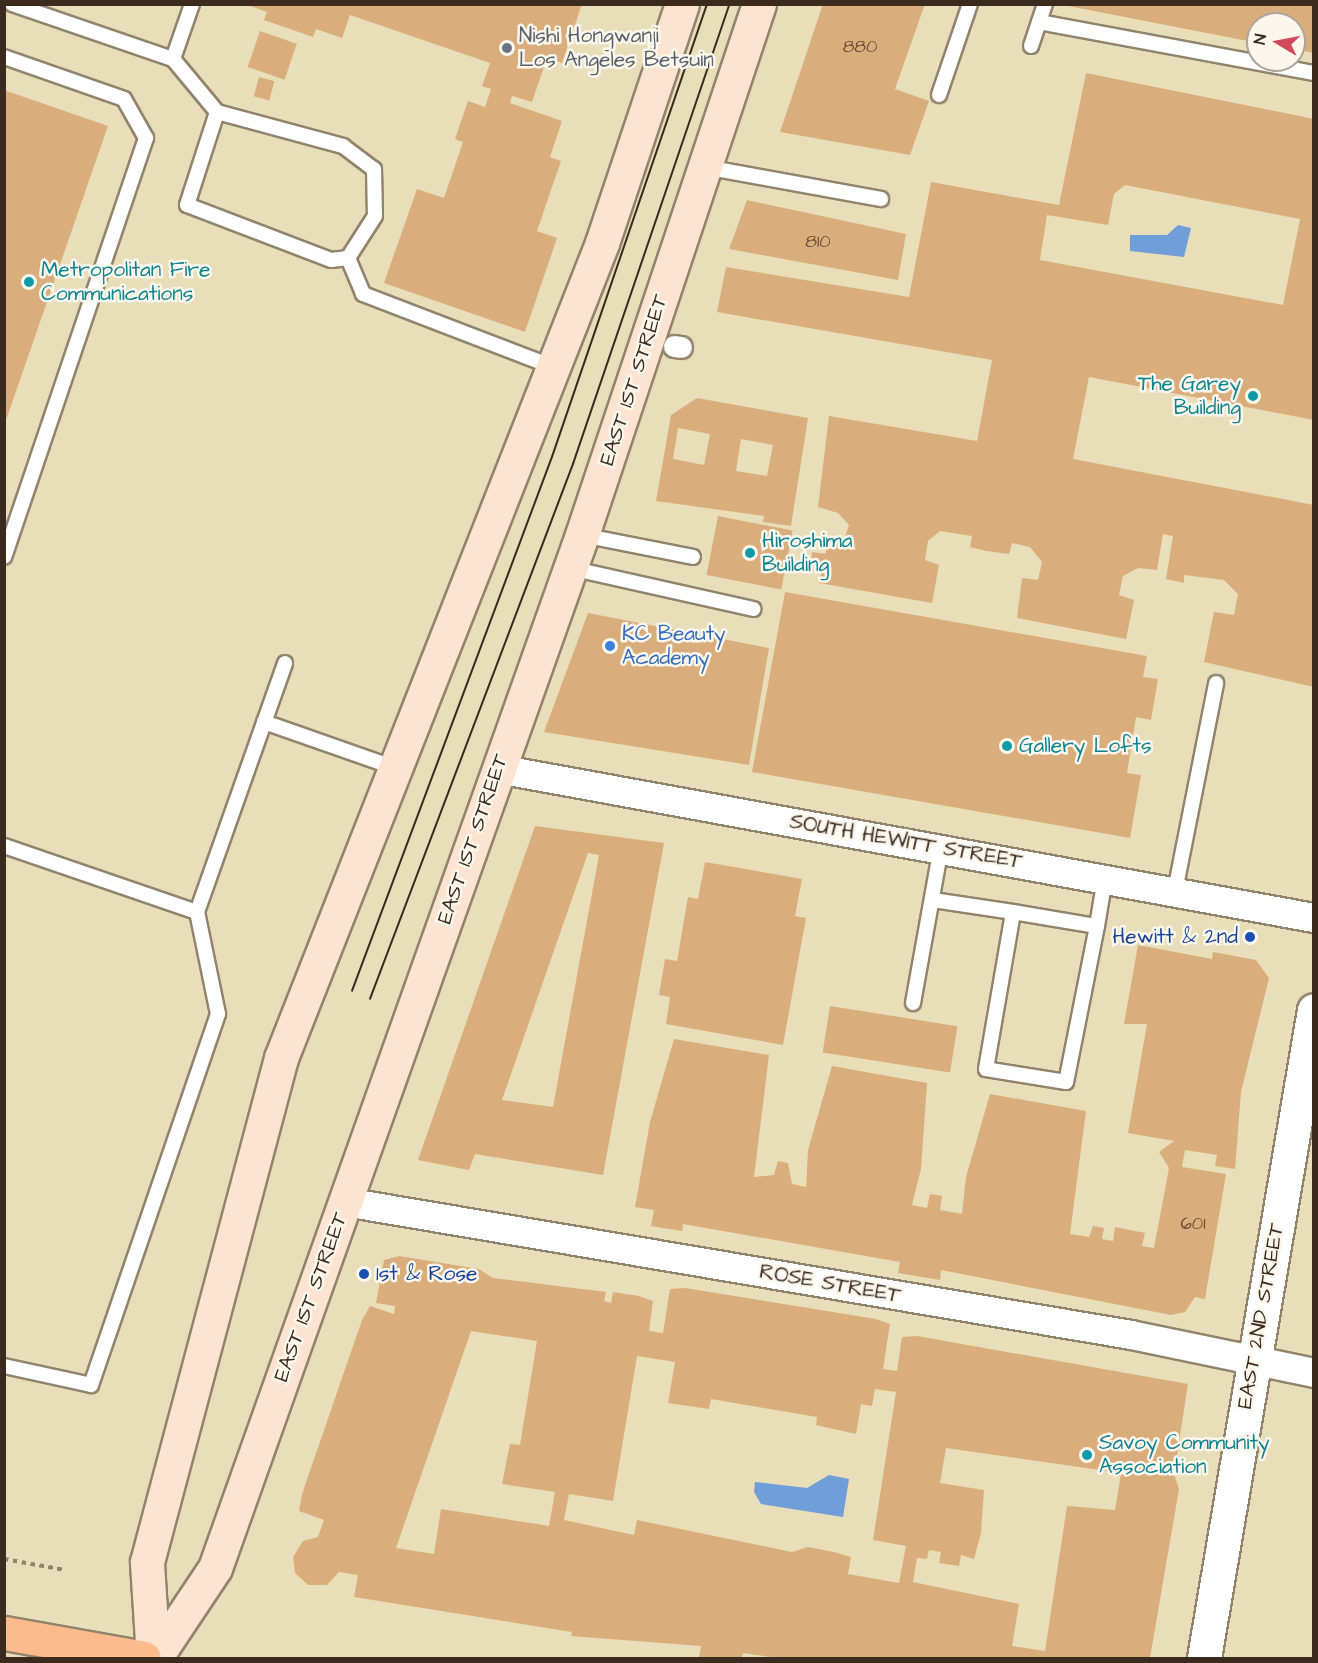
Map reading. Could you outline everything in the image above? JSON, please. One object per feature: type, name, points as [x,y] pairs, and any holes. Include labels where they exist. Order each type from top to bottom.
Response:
[{"type":"main road","name":"EAST 1ST STREET","points":[[154,1659],[147,1562],[281,1058],[602,243],[682,4]]},
{"type":"main road","name":"EAST 1ST STREET","points":[[154,1659],[215,1568],[582,535],[759,4]]},
{"type":"main road","points":[[4,1633],[144,1659]]},
{"type":"street","name":"SOUTH HEWITT STREET","points":[[498,769],[1105,878],[1314,918]]},
{"type":"street","name":"EAST 2ND STREET","points":[[1204,1659],[1314,1010]]},
{"type":"street","name":"ROSE STREET","points":[[345,1203],[1254,1359],[1314,1373]]},
{"type":"lane","points":[[12,4],[173,59],[217,112],[343,146],[374,169],[375,216],[348,258]]},
{"type":"lane","points":[[173,59],[192,4]]},
{"type":"lane","points":[[939,95],[970,4]]},
{"type":"lane","points":[[1031,46],[1045,4]]},
{"type":"lane","points":[[1039,22],[1314,73]]},
{"type":"lane","points":[[4,57],[124,99],[146,138],[4,557]]},
{"type":"lane","points":[[217,112],[187,205],[332,260],[348,258]]},
{"type":"lane","points":[[705,167],[881,198]]},
{"type":"lane","points":[[348,258],[363,294],[553,367]]},
{"type":"lane","points":[[582,535],[693,557]]},
{"type":"lane","points":[[570,568],[753,609]]},
{"type":"lane","points":[[4,1366],[91,1385],[218,1014],[197,912],[285,663]]},
{"type":"lane","points":[[1175,891],[1216,682]]},
{"type":"lane","points":[[264,722],[395,768]]},
{"type":"lane","points":[[4,846],[197,912]]},
{"type":"lane","points":[[913,1003],[941,849]]},
{"type":"lane","points":[[1013,912],[986,1069],[1066,1082],[1105,878]]},
{"type":"lane","points":[[933,900],[1097,926]]},
{"type":"path","points":[[4,1559],[65,1570]]},
{"type":"water","points":[[1178,225],[1191,228],[1184,257],[1130,251],[1130,235],[1167,235]]},
{"type":"water","points":[[829,1475],[849,1479],[843,1517],[761,1504],[754,1492],[755,1482],[807,1488]]},
{"type":"building","points":[[245,4],[582,4],[562,63],[547,58],[532,102],[512,96],[510,103],[562,121],[550,157],[561,161],[537,231],[557,238],[525,332],[384,283],[417,189],[444,198],[463,142],[455,139],[468,101],[485,107],[491,89],[482,86],[490,63],[350,15],[342,38],[316,29],[313,37],[264,20],[267,12]]},
{"type":"building","points":[[823,4],[925,4],[895,89],[929,101],[910,155],[780,132]]},
{"type":"building","points":[[1058,4],[1314,4],[1314,53],[1306,51],[1306,12],[1246,12],[1246,41]]},
{"type":"building","points":[[260,31],[297,44],[285,80],[248,67]]},
{"type":"building","name":"The Garey Building","points":[[1086,73],[1314,119],[1314,420],[1089,377],[1073,459],[1314,505],[1314,687],[1204,662],[1214,612],[1234,615],[1238,594],[1224,580],[1184,575],[1184,583],[1166,579],[1173,536],[1163,534],[1157,570],[1138,568],[1123,576],[1119,595],[1134,600],[1126,639],[1017,618],[1022,578],[1038,580],[1042,562],[1030,547],[1012,543],[1009,554],[986,551],[970,547],[972,536],[940,531],[928,541],[925,560],[939,565],[932,603],[819,583],[824,563],[811,561],[812,552],[825,554],[829,543],[843,543],[849,525],[838,513],[818,507],[829,416],[977,441],[992,360],[717,312],[726,267],[909,297],[931,182],[1059,205]],"holes":[[[1125,185],[1300,219],[1283,305],[1040,260],[1047,215],[1108,225],[1114,194]]]},
{"type":"building","points":[[259,77],[274,81],[269,100],[254,96]]},
{"type":"building","name":"Metropolitan Fire Communications","points":[[4,90],[108,126],[5,423],[4,423]]},
{"type":"building","points":[[747,200],[906,234],[898,280],[729,249]]},
{"type":"building","points":[[697,398],[808,418],[791,526],[763,522],[764,516],[656,501],[671,415]],"holes":[[[678,428],[710,434],[704,465],[673,459]],[[741,439],[773,445],[767,476],[736,471]]]},
{"type":"building","name":"Hiroshima Building","points":[[718,516],[793,531],[781,589],[707,575]]},
{"type":"building","name":"Gallery Lofts","points":[[785,592],[1147,656],[1143,677],[1158,679],[1151,720],[1136,717],[1127,773],[1141,775],[1130,838],[752,772]]},
{"type":"building","points":[[588,613],[769,648],[749,765],[544,732]]},
{"type":"building","points":[[535,826],[664,843],[603,1175],[475,1154],[469,1170],[418,1160]],"holes":[[[588,853],[599,855],[553,1107],[502,1100]]]},
{"type":"building","points":[[705,862],[802,879],[795,916],[806,918],[783,1045],[666,1024],[670,997],[659,995],[665,959],[677,961],[688,897],[698,899]]},
{"type":"building","points":[[1138,945],[1212,959],[1213,952],[1256,960],[1269,978],[1241,1092],[1235,1169],[1215,1166],[1217,1155],[1185,1150],[1182,1167],[1226,1174],[1205,1299],[1195,1297],[1185,1312],[1171,1315],[941,1270],[940,1280],[898,1273],[900,1262],[683,1224],[682,1231],[651,1226],[654,1210],[635,1207],[650,1122],[674,1039],[769,1055],[754,1177],[774,1175],[778,1161],[788,1163],[792,1184],[806,1187],[808,1150],[832,1066],[927,1083],[921,1169],[912,1205],[927,1208],[930,1194],[942,1196],[940,1210],[962,1214],[966,1177],[990,1094],[1086,1111],[1070,1234],[1089,1237],[1093,1226],[1104,1228],[1102,1239],[1113,1241],[1115,1227],[1145,1233],[1142,1246],[1154,1248],[1169,1168],[1159,1152],[1174,1141],[1128,1133],[1147,1024],[1124,1024]]},
{"type":"building","points":[[830,1006],[957,1026],[950,1073],[823,1052]]},
{"type":"building","name":"Savoy Community Association","points":[[399,1256],[479,1269],[493,1278],[606,1292],[604,1301],[611,1303],[613,1292],[639,1296],[653,1301],[649,1331],[663,1333],[670,1289],[685,1288],[876,1319],[890,1324],[883,1369],[897,1371],[902,1337],[917,1336],[1188,1384],[1174,1474],[1179,1489],[1150,1658],[777,1658],[743,1653],[742,1658],[707,1658],[699,1657],[701,1646],[571,1636],[572,1632],[354,1597],[358,1575],[339,1572],[327,1585],[308,1585],[295,1573],[293,1557],[303,1541],[318,1537],[324,1520],[299,1511],[302,1494],[362,1320],[370,1306],[394,1314],[395,1306],[376,1303],[384,1260]],"holes":[[[471,1331],[537,1341],[520,1445],[510,1444],[502,1484],[555,1492],[549,1526],[441,1509],[434,1554],[396,1548]],[[637,1356],[675,1362],[668,1403],[709,1409],[711,1399],[817,1417],[816,1425],[856,1434],[861,1404],[872,1406],[875,1389],[896,1392],[873,1540],[906,1546],[899,1583],[848,1574],[851,1557],[808,1547],[792,1552],[637,1520],[634,1535],[564,1520],[569,1494],[613,1501]],[[946,1448],[1121,1473],[1115,1510],[1067,1506],[1045,1651],[1012,1646],[1019,1604],[913,1582],[917,1558],[927,1559],[929,1550],[941,1552],[939,1563],[959,1566],[961,1555],[974,1559],[981,1533],[984,1490],[940,1483]]]},
{"type":"tram line","points":[[352,991],[552,457],[707,4]]},
{"type":"tram line","points":[[370,999],[573,464],[730,4]]},
{"type":"place","name":"Nishi Hongwanji Los Angeles Betsuin","points":[[507,48]]},
{"type":"place","name":"Metropolitan Fire Communications","points":[[29,282]]},
{"type":"place","name":"The Garey Building","points":[[1253,396]]},
{"type":"place","name":"Hiroshima Building","points":[[750,553]]},
{"type":"place","name":"KC Beauty Academy","points":[[610,646]]},
{"type":"place","name":"Gallery Lofts","points":[[1007,746]]},
{"type":"place","name":"Hewitt & 2nd","points":[[1250,937]]},
{"type":"place","name":"1st & Rose","points":[[364,1274]]},
{"type":"place","name":"Savoy Community Association","points":[[1087,1455]]}]
